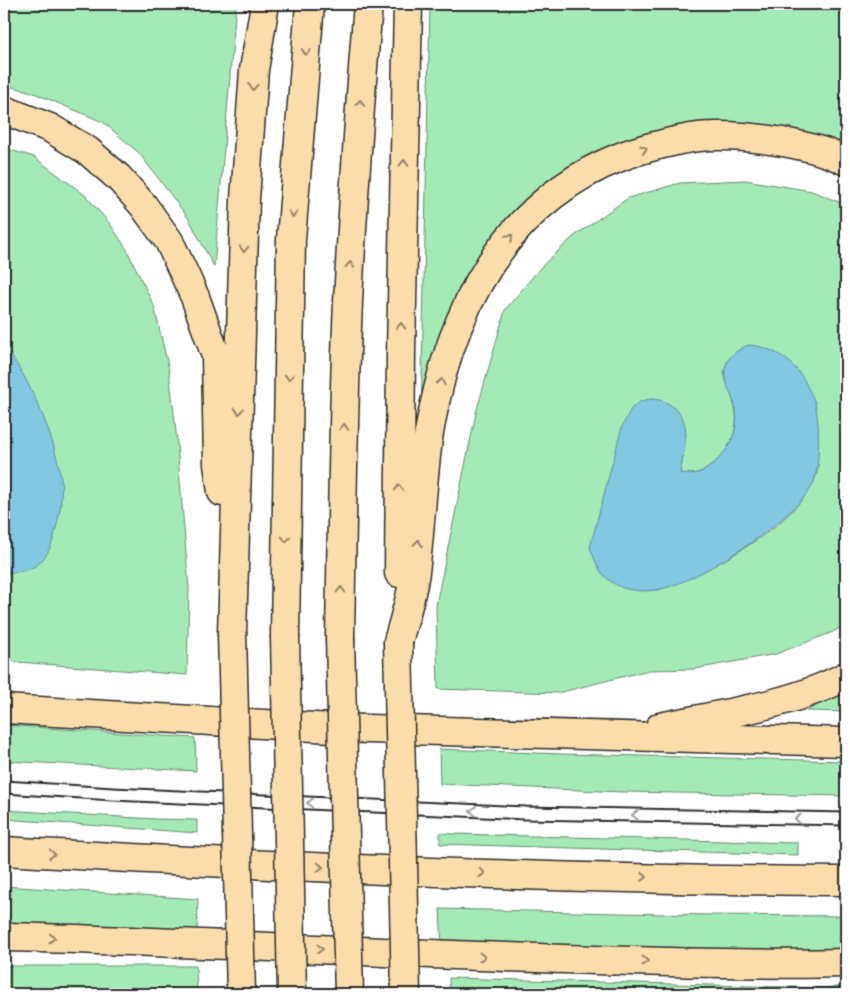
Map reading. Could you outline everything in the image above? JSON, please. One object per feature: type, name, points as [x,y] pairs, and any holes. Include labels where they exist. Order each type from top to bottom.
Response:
[{"type":"highway","points":[[241,994],[232,634],[245,199],[254,70],[265,4]]},
{"type":"highway","points":[[292,994],[285,636],[291,239],[310,4]]},
{"type":"highway","points":[[349,994],[340,638],[342,487],[348,302],[359,115],[368,4]]},
{"type":"highway","points":[[406,994],[398,642],[401,352],[408,4]]},
{"type":"highway","points":[[4,110],[50,128],[88,151],[119,178],[143,205],[169,241],[196,297],[216,356],[218,464],[234,570]]},
{"type":"highway","points":[[398,642],[414,574],[429,432],[448,349],[470,296],[502,245],[535,209],[576,179],[620,156],[665,143],[712,136],[761,139],[802,146],[846,161]]},
{"type":"highway","points":[[614,737],[778,702],[831,684],[846,676]]},
{"type":"highway","points":[[4,697],[70,713]]},
{"type":"highway","points":[[4,709],[332,728],[846,742]]},
{"type":"highway","points":[[4,851],[194,862],[471,872],[760,881],[846,881]]},
{"type":"highway","points":[[4,937],[118,940],[502,958],[782,965],[846,963]]},
{"type":"lane","points":[[4,787],[113,794],[526,813],[846,820]]},
{"type":"green space","points":[[4,4],[236,4],[214,267],[189,219],[139,153],[103,122],[29,91],[4,85]]},
{"type":"green space","points":[[430,4],[846,4],[846,153],[701,127],[500,233],[421,420]]},
{"type":"green space","points":[[4,148],[34,157],[85,195],[110,224],[126,248],[154,306],[169,370],[176,432],[189,589],[187,675],[4,661],[4,572],[13,573],[54,447],[43,417],[22,375],[4,346]]},
{"type":"green space","points":[[745,180],[812,191],[846,205],[846,624],[833,632],[776,654],[695,669],[649,670],[558,693],[438,689],[436,605],[476,413],[505,310],[540,268],[573,237],[628,198],[680,183]],"holes":[[[724,371],[819,465],[812,485],[799,504],[763,535],[720,562],[676,583],[656,590],[631,409],[651,399],[684,451],[680,473],[694,474],[703,471],[715,463],[726,451],[735,428],[736,412]]]},
{"type":"green space","points":[[846,690],[846,712],[806,711]]},
{"type":"green space","points":[[4,725],[195,738],[196,771],[4,761]]},
{"type":"green space","points":[[439,749],[846,761],[846,796],[624,792],[440,784]]},
{"type":"green space","points":[[4,810],[197,820],[197,833],[4,819]]},
{"type":"green space","points":[[440,833],[798,843],[798,855],[440,844]]},
{"type":"green space","points":[[4,886],[198,899],[197,935],[4,927]]},
{"type":"green space","points":[[440,909],[846,916],[846,955],[442,947]]},
{"type":"green space","points":[[4,966],[196,966],[197,994],[4,994]]},
{"type":"green space","points":[[449,978],[824,988],[846,986],[846,994],[450,994]]},
{"type":"water","points":[[748,345],[775,352],[791,363],[803,378],[813,398],[816,408],[819,444],[817,468],[812,486],[785,516],[764,533],[718,564],[694,576],[673,585],[651,591],[629,590],[615,584],[602,573],[590,547],[622,427],[631,409],[639,403],[655,399],[671,405],[682,418],[686,431],[680,473],[693,474],[705,470],[724,452],[733,437],[736,412],[726,382],[725,369],[728,360],[733,354]]},
{"type":"water","points":[[4,346],[14,359],[40,409],[53,445],[61,479],[61,501],[51,545],[47,553],[37,565],[30,569],[14,572],[4,572]]}]
